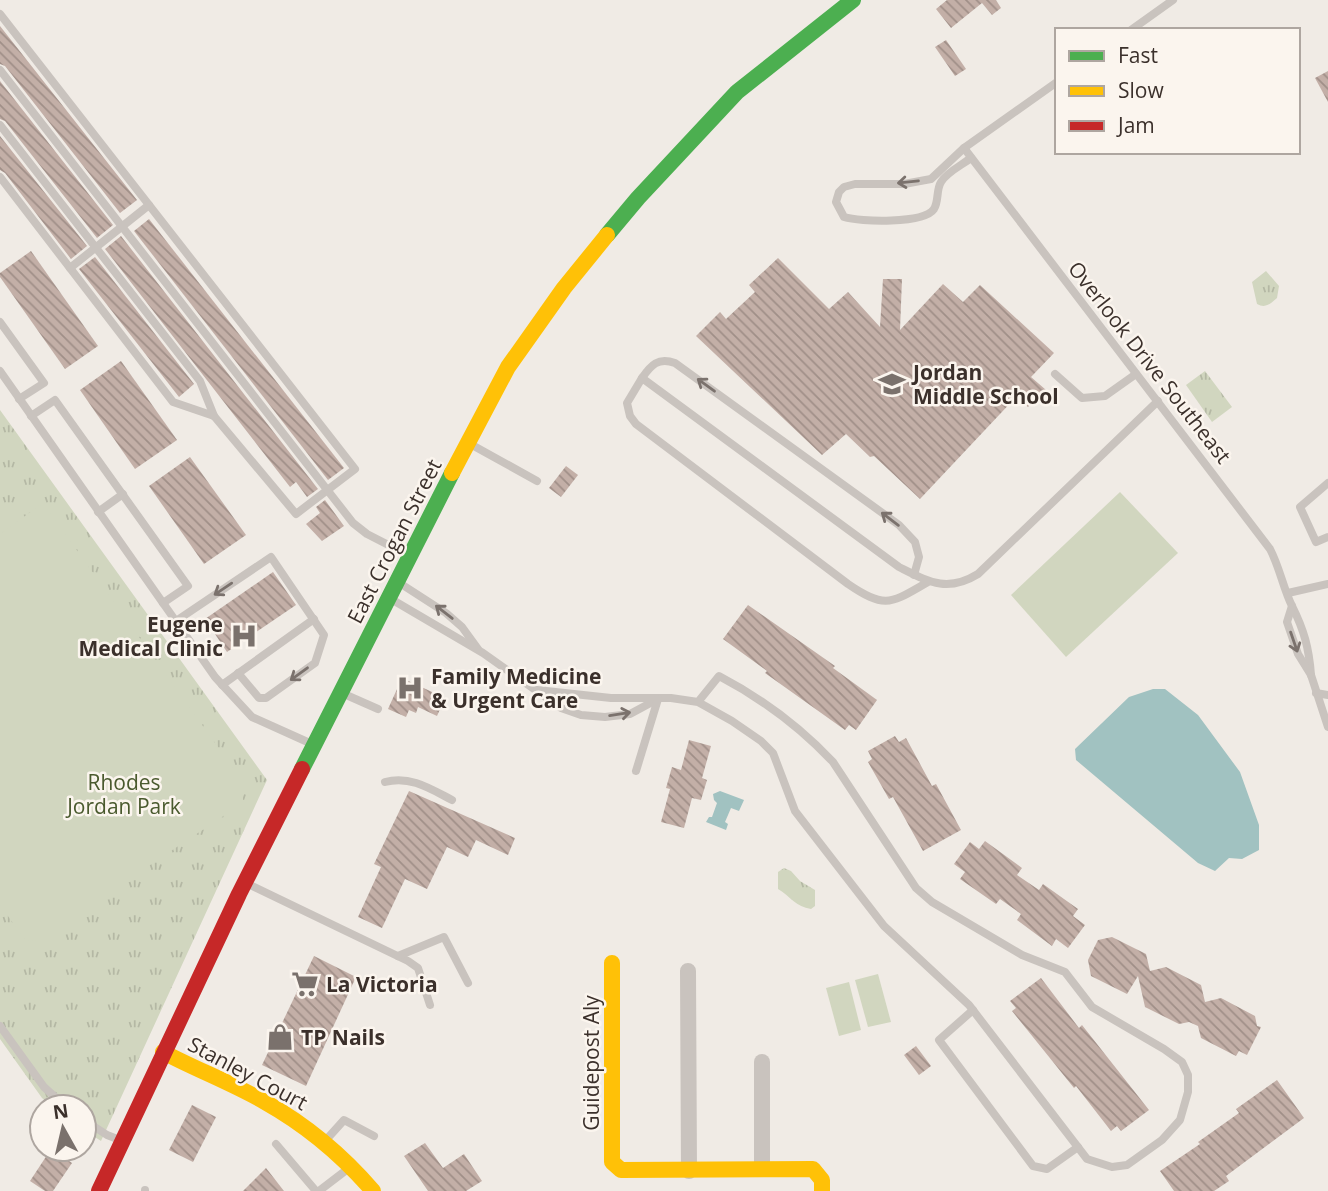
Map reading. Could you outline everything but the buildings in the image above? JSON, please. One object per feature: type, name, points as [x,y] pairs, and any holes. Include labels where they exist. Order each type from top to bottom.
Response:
[{"type":"main road","name":"East Crogan Street","points":[[99,1191],[163,1052],[246,883],[396,581],[508,367],[564,288],[638,198],[737,92],[853,0]]},
{"type":"main road","name":"Guidepost Aly","points":[[612,963],[612,1162],[621,1170],[689,1171]]},
{"type":"main road","name":"Stanley Court","points":[[163,1052],[277,1109],[324,1142],[351,1166],[373,1191]]},
{"type":"main road","points":[[689,1171],[813,1169],[822,1180],[822,1191]]},
{"type":"street","points":[[688,971],[689,1171]]},
{"type":"street","points":[[762,1062],[762,1169]]},
{"type":"lane","points":[[1134,28],[1173,0]]},
{"type":"lane","points":[[0,15],[355,468],[296,514],[214,416],[200,381],[0,125]]},
{"type":"lane","points":[[0,70],[359,528],[409,556]]},
{"type":"lane","points":[[971,158],[941,182],[934,209],[926,215],[905,220],[853,220],[844,217],[836,202],[844,187],[855,184],[904,184],[931,179],[964,148],[1055,83]]},
{"type":"lane","name":"Overlook Drive Southeast","points":[[964,148],[1270,550],[1292,606]]},
{"type":"lane","points":[[0,177],[173,402],[214,416]]},
{"type":"lane","points":[[69,268],[149,205]]},
{"type":"lane","points":[[0,322],[44,383],[19,399]]},
{"type":"lane","points":[[914,575],[919,557],[915,542],[899,525],[675,363],[659,361],[651,365],[628,403],[630,416],[636,424],[867,597],[883,602],[897,600],[928,582]]},
{"type":"lane","points":[[0,371],[222,685],[251,717],[315,746]]},
{"type":"lane","points":[[1055,374],[1082,398],[1105,397],[1136,373]]},
{"type":"lane","points":[[642,378],[900,567],[939,585],[958,584],[978,574],[1158,401]]},
{"type":"lane","points":[[31,416],[55,400],[188,586],[163,603]]},
{"type":"lane","points":[[468,443],[537,481]]},
{"type":"lane","points":[[1328,483],[1300,507],[1316,542],[1328,537]]},
{"type":"lane","points":[[98,512],[123,494]]},
{"type":"lane","points":[[176,621],[271,557],[324,635],[315,663],[266,698],[259,698],[239,673]]},
{"type":"lane","points":[[396,581],[446,612],[483,653]]},
{"type":"lane","points":[[1288,593],[1328,584]]},
{"type":"lane","points":[[388,598],[483,653],[561,708],[581,715],[630,713],[659,699]]},
{"type":"lane","points":[[1292,606],[1300,618],[1311,675]]},
{"type":"lane","points":[[1292,606],[1287,622],[1298,654],[1311,675],[1328,727]]},
{"type":"lane","points":[[222,685],[314,619]]},
{"type":"lane","points":[[537,690],[595,697],[698,702],[732,721],[773,753],[795,811],[884,926],[972,1010],[1087,1159],[1112,1167],[1127,1165],[1162,1140],[1180,1119],[1188,1092],[1188,1075],[1182,1062],[1092,1007],[1065,972],[1022,955],[932,902],[916,888],[833,762],[755,696],[719,676],[698,702]]},
{"type":"lane","points":[[341,692],[378,709]]},
{"type":"lane","points":[[1317,693],[1328,695]]},
{"type":"lane","points":[[595,697],[595,716]]},
{"type":"lane","points":[[636,771],[659,699]]},
{"type":"lane","points":[[385,782],[409,780],[452,800]]},
{"type":"lane","points":[[246,883],[418,968],[430,1004]]},
{"type":"lane","points":[[398,956],[444,937],[468,983]]},
{"type":"lane","points":[[972,1010],[939,1040],[1033,1166],[1047,1169],[1078,1147]]},
{"type":"lane","points":[[0,1026],[51,1093]]},
{"type":"lane","points":[[324,1142],[344,1120],[374,1136]]},
{"type":"lane","points":[[98,1129],[123,1141]]},
{"type":"lane","points":[[276,1144],[318,1191],[351,1166]]},
{"type":"green space","points":[[1266,271],[1279,286],[1277,298],[1263,306],[1257,304],[1252,282]]},
{"type":"green space","points":[[1205,371],[1232,407],[1212,422],[1186,385]]},
{"type":"green space","name":"Rhodes Jordan Park","points":[[0,410],[267,780],[101,1141],[98,1139],[98,1093],[38,1093],[0,1039]]},
{"type":"green space","points":[[1120,492],[1178,553],[1066,657],[1011,595]]},
{"type":"green space","points":[[43,503],[243,782],[243,803],[36,941],[25,940],[0,905],[0,534]]},
{"type":"green space","points":[[784,868],[815,890],[815,906],[811,909],[797,904],[778,889],[778,872]]},
{"type":"green space","points":[[878,974],[891,1022],[868,1027],[855,980]]},
{"type":"green space","points":[[849,982],[861,1030],[839,1036],[826,988]]},
{"type":"water","points":[[1153,689],[1165,689],[1198,715],[1240,772],[1259,825],[1259,850],[1242,859],[1229,858],[1215,871],[1198,863],[1076,760],[1075,749],[1129,697]]},
{"type":"water","points":[[720,791],[744,800],[739,811],[731,808],[725,822],[728,824],[726,830],[706,822],[712,817],[717,803],[713,794]]},
{"type":"traffic: fast","points":[[607,235],[737,92],[853,0]]},
{"type":"traffic: fast","points":[[302,769],[452,473]]},
{"type":"traffic: slow","points":[[452,473],[508,367],[564,288],[607,235]]},
{"type":"traffic: slow","points":[[612,963],[612,1162],[621,1170],[813,1169],[822,1180],[822,1191]]},
{"type":"traffic: slow","points":[[163,1052],[253,1095],[280,1111],[336,1153],[373,1191]]},
{"type":"traffic: jam","points":[[99,1191],[239,894],[302,769]]},
{"type":"place","name":"Jordan Middle School","points":[[892,384]]},
{"type":"place","name":"Eugene Medical Clinic","points":[[244,636]]},
{"type":"place","name":"Family Medicine & Urgent Care","points":[[410,688]]},
{"type":"place","name":"La Victoria","points":[[305,984]]},
{"type":"place","name":"TP Nails","points":[[280,1037]]}]
